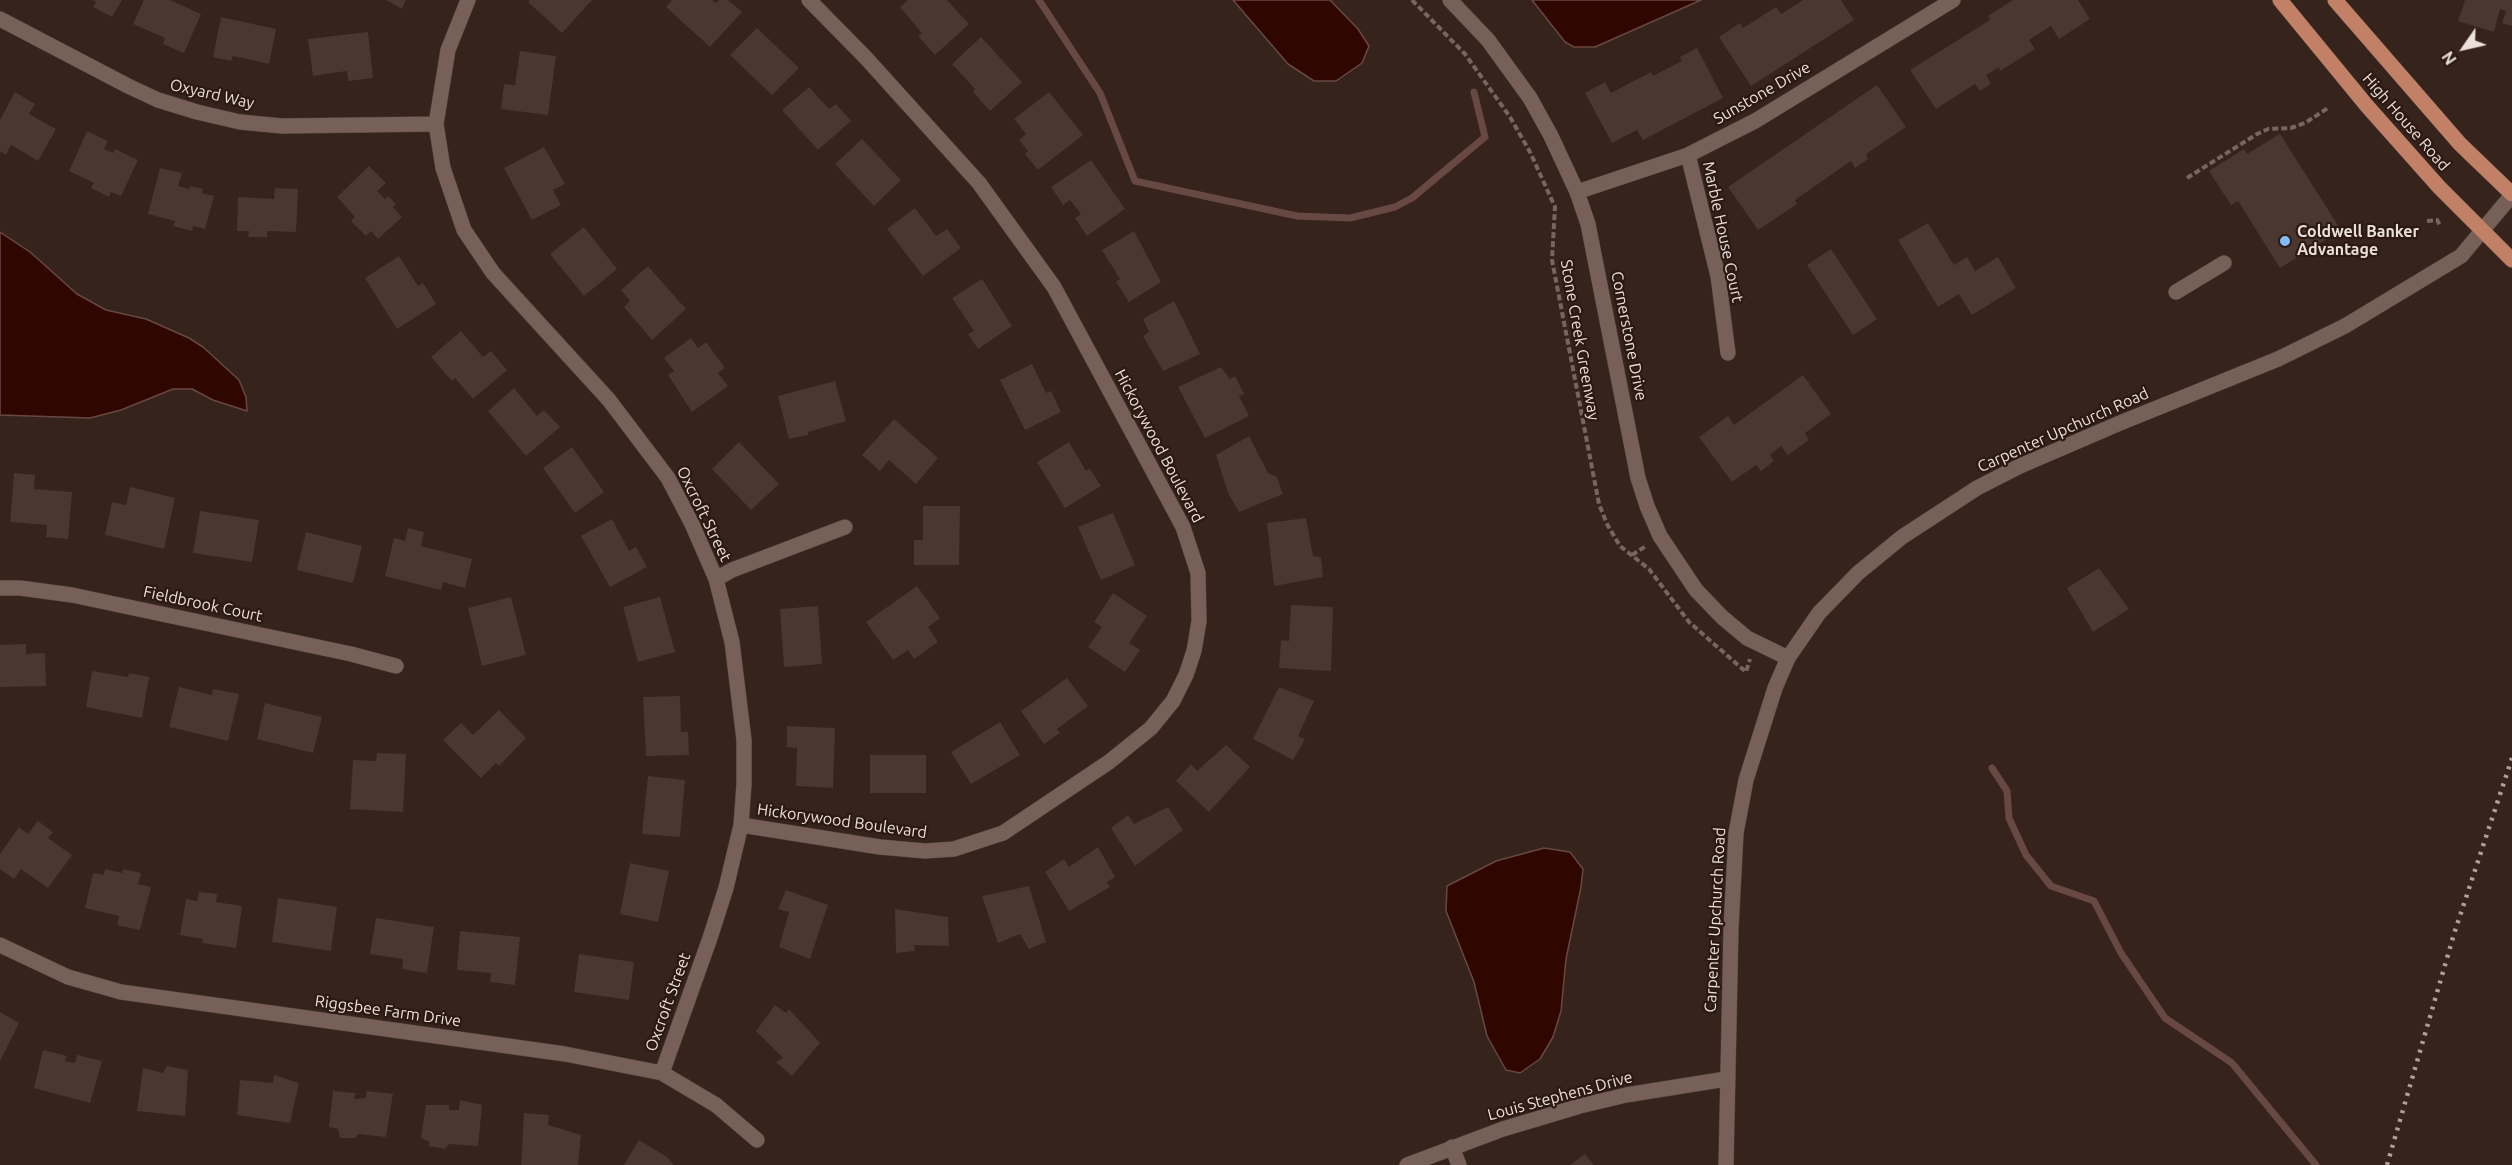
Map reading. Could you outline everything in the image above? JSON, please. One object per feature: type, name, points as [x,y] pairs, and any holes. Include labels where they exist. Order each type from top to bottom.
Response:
[{"type":"main road","name":"High House Road","points":[[2280,0],[2367,106],[2439,187],[2512,260]]},
{"type":"main road","name":"High House Road","points":[[2335,0],[2460,144],[2512,195]]},
{"type":"street","name":"Oxcroft Street","points":[[468,0],[448,50],[436,124],[443,168],[452,199],[470,238],[493,273],[609,400],[639,437],[673,487],[716,579],[732,642],[741,699],[744,784],[741,825],[726,888],[662,1073]]},
{"type":"street","name":"Hickorywood Boulevard","points":[[741,825],[880,847],[925,851],[954,849],[1003,833],[1109,762],[1151,728],[1173,700],[1186,675],[1194,651],[1199,621],[1198,573],[1183,527],[1054,287],[979,183],[810,0]]},
{"type":"street","name":"Cornerstone Drive","points":[[1450,0],[1488,40],[1530,98],[1577,192],[1588,224],[1638,478],[1656,526],[1696,590],[1722,617],[1748,638],[1788,658]]},
{"type":"street","name":"Sunstone Drive","points":[[1577,192],[1688,155],[1755,121],[1953,0]]},
{"type":"street","name":"Oxyard Way","points":[[0,19],[128,86],[197,112],[240,122],[282,126],[436,124]]},
{"type":"street","name":"Marble House Court","points":[[1688,155],[1718,276],[1728,353]]},
{"type":"street","name":"Carpenter Upchurch Road","points":[[1726,1165],[1726,1079],[1732,880],[1736,833],[1746,780],[1775,688],[1788,658],[1819,613],[1858,573],[1902,537],[1950,505],[2020,466],[2278,359],[2345,326],[2461,256],[2512,195]]},
{"type":"street","points":[[2176,292],[2224,263]]},
{"type":"street","points":[[716,579],[732,570],[845,527]]},
{"type":"street","name":"Fieldbrook Court","points":[[0,588],[20,588],[72,595],[351,654],[396,666]]},
{"type":"street","name":"Riggsbee Farm Drive","points":[[0,945],[68,977],[121,992],[565,1054],[662,1073],[716,1105],[757,1140]]},
{"type":"street","name":"Louis Stephens Drive","points":[[1407,1165],[1452,1147],[1580,1106],[1626,1095],[1726,1079]]},
{"type":"street","points":[[1452,1147],[1458,1165]]},
{"type":"path","name":"Stone Creek Greenway","points":[[1412,0],[1465,54],[1510,117],[1530,152],[1555,207],[1552,260],[1599,504],[1607,524],[1620,546],[1649,569],[1689,622],[1746,672]]},
{"type":"path","points":[[2187,178],[2257,134],[2268,129],[2291,128],[2305,123],[2328,108]]},
{"type":"path","points":[[2427,221],[2437,220],[2441,226]]},
{"type":"shaded area","points":[[1233,0],[1330,0],[1358,29],[1369,46],[1362,63],[1336,81],[1314,81],[1288,64]]},
{"type":"shaded area","points":[[1532,0],[1701,0],[1595,47],[1574,47],[1565,42]]},
{"type":"shaded area","points":[[0,232],[30,252],[77,294],[106,310],[146,319],[189,338],[203,347],[239,380],[246,397],[247,411],[213,400],[192,389],[173,389],[121,410],[90,418],[0,415]]},
{"type":"shaded area","points":[[1544,848],[1570,852],[1583,869],[1566,959],[1561,1011],[1553,1037],[1540,1059],[1520,1073],[1506,1070],[1487,1036],[1474,982],[1446,911],[1447,886],[1496,861]]},
{"type":"building","points":[[92,0],[122,0],[112,17],[93,7],[96,2]]},
{"type":"building","points":[[144,0],[170,0],[201,14],[184,53],[163,44],[165,38],[133,24]]},
{"type":"building","points":[[386,0],[406,0],[402,9]]},
{"type":"building","points":[[530,0],[592,0],[562,33],[528,2]]},
{"type":"building","points":[[672,0],[712,0],[716,3],[719,0],[728,0],[742,12],[710,47],[666,7]]},
{"type":"building","points":[[908,0],[947,0],[969,24],[935,55],[918,36],[922,33],[900,7]]},
{"type":"building","points":[[1803,0],[1841,0],[1854,20],[1751,86],[1719,37],[1740,23],[1743,28],[1776,7],[1781,14]]},
{"type":"building","points":[[2013,0],[2078,0],[2090,19],[2059,39],[2051,26],[2029,40],[2035,49],[2000,71],[1999,67],[1986,75],[1991,84],[1980,91],[1975,84],[1936,109],[1910,70],[1990,20],[1988,16]]},
{"type":"building","points":[[2465,0],[2512,0],[2512,26],[2502,23],[2506,11],[2500,9],[2494,32],[2458,21]]},
{"type":"building","points":[[221,17],[276,29],[269,64],[233,56],[231,61],[213,57]]},
{"type":"building","points":[[757,28],[799,68],[772,95],[730,55]]},
{"type":"building","points":[[368,32],[373,78],[348,81],[347,71],[313,76],[308,39]]},
{"type":"building","points":[[981,37],[1022,82],[990,111],[973,92],[975,89],[952,64]]},
{"type":"building","points":[[1697,48],[1723,98],[1643,140],[1637,130],[1612,143],[1585,93],[1605,82],[1611,93],[1651,72],[1653,76],[1682,61],[1680,57]]},
{"type":"building","points":[[520,51],[556,56],[548,115],[501,109],[504,84],[515,85]]},
{"type":"building","points":[[1877,85],[1906,127],[1866,154],[1868,159],[1855,168],[1851,161],[1795,200],[1797,204],[1758,230],[1728,187]]},
{"type":"building","points":[[809,87],[829,109],[836,104],[851,121],[818,150],[782,110]]},
{"type":"building","points":[[15,92],[35,104],[29,114],[56,129],[38,161],[11,145],[6,155],[0,151],[0,120]]},
{"type":"building","points":[[1049,92],[1083,135],[1038,170],[1025,154],[1028,151],[1019,140],[1026,134],[1014,119]]},
{"type":"building","points":[[87,131],[108,141],[104,149],[113,153],[115,149],[138,160],[121,196],[111,192],[109,197],[91,188],[94,183],[69,171]]},
{"type":"building","points":[[2280,134],[2341,230],[2280,268],[2238,201],[2231,205],[2209,171],[2244,149],[2247,154]]},
{"type":"building","points":[[862,139],[901,180],[874,206],[835,164]]},
{"type":"building","points":[[544,147],[565,184],[553,190],[561,205],[532,220],[504,168]]},
{"type":"building","points":[[1091,160],[1125,209],[1087,236],[1075,218],[1081,214],[1070,200],[1063,205],[1051,187]]},
{"type":"building","points":[[369,166],[386,183],[377,191],[385,199],[388,196],[396,204],[393,207],[402,217],[378,239],[371,231],[366,236],[351,221],[355,217],[337,197]]},
{"type":"building","points":[[160,168],[182,173],[178,186],[203,189],[202,193],[214,196],[205,229],[193,226],[192,231],[173,226],[175,221],[148,214]]},
{"type":"building","points":[[275,188],[298,189],[296,232],[267,231],[267,237],[248,237],[249,231],[237,231],[238,197],[274,199]]},
{"type":"building","points":[[915,208],[936,236],[947,229],[961,248],[923,276],[887,229]]},
{"type":"building","points":[[1928,223],[1954,265],[1967,257],[1975,271],[1998,257],[2016,288],[1972,315],[1959,294],[1938,307],[1898,240]]},
{"type":"building","points":[[584,227],[617,269],[584,296],[550,254]]},
{"type":"building","points":[[1134,231],[1161,282],[1129,302],[1116,282],[1120,279],[1102,250]]},
{"type":"building","points":[[1831,249],[1877,319],[1853,335],[1807,265]]},
{"type":"building","points":[[399,256],[418,286],[423,283],[436,304],[397,329],[365,278]]},
{"type":"building","points":[[648,266],[686,309],[652,340],[624,307],[630,301],[621,290]]},
{"type":"building","points":[[982,279],[1012,326],[978,349],[968,334],[974,331],[952,298]]},
{"type":"building","points":[[1174,301],[1200,354],[1163,371],[1143,336],[1149,332],[1143,319]]},
{"type":"building","points":[[461,331],[483,357],[491,351],[507,370],[473,399],[455,378],[452,381],[431,357]]},
{"type":"building","points":[[691,338],[698,348],[706,342],[725,368],[718,373],[728,386],[692,412],[668,375],[674,371],[664,358]]},
{"type":"building","points":[[1032,364],[1046,393],[1051,391],[1061,412],[1025,430],[1000,380]]},
{"type":"building","points":[[1221,367],[1230,379],[1235,376],[1244,394],[1239,396],[1249,416],[1205,438],[1178,387]]},
{"type":"building","points":[[1803,375],[1831,414],[1805,433],[1809,440],[1788,455],[1781,446],[1770,455],[1774,461],[1761,471],[1756,465],[1732,482],[1699,437],[1728,416],[1734,425]]},
{"type":"building","points":[[835,381],[846,421],[808,432],[808,435],[789,439],[778,396]]},
{"type":"building","points":[[514,388],[537,416],[544,410],[560,427],[526,456],[488,411]]},
{"type":"building","points":[[894,419],[938,458],[916,484],[889,460],[880,471],[862,455]]},
{"type":"building","points":[[1249,436],[1268,473],[1277,477],[1283,494],[1239,512],[1228,493],[1216,455]]},
{"type":"building","points":[[739,442],[779,484],[751,510],[712,469]]},
{"type":"building","points":[[1069,442],[1086,471],[1090,469],[1101,486],[1065,508],[1037,462]]},
{"type":"building","points":[[572,447],[604,492],[575,513],[543,468]]},
{"type":"building","points":[[14,473],[35,475],[34,489],[72,492],[68,539],[46,537],[47,525],[10,522]]},
{"type":"building","points":[[130,487],[175,498],[164,549],[105,535],[112,502],[126,505]]},
{"type":"building","points":[[923,506],[960,506],[959,565],[914,565],[914,540],[923,540]]},
{"type":"building","points":[[200,511],[259,520],[252,562],[193,553]]},
{"type":"building","points":[[1113,513],[1135,565],[1101,580],[1078,527]]},
{"type":"building","points":[[1306,518],[1313,556],[1321,557],[1323,577],[1274,586],[1267,523]]},
{"type":"building","points":[[612,519],[629,551],[636,547],[647,567],[610,587],[581,536]]},
{"type":"building","points":[[408,528],[424,532],[421,546],[472,559],[465,588],[443,582],[441,590],[385,576],[394,538],[405,541]]},
{"type":"building","points":[[306,532],[362,546],[353,583],[297,570]]},
{"type":"building","points":[[2099,568],[2129,609],[2093,632],[2067,588]]},
{"type":"building","points":[[917,586],[940,618],[928,627],[938,642],[914,659],[908,650],[893,660],[866,622]]},
{"type":"building","points":[[1113,593],[1147,616],[1129,643],[1140,650],[1125,672],[1088,647],[1102,627],[1094,622]]},
{"type":"building","points":[[511,597],[526,655],[482,666],[468,608]]},
{"type":"building","points":[[660,597],[675,652],[638,662],[623,607]]},
{"type":"building","points":[[1291,605],[1333,607],[1331,671],[1279,668],[1281,640],[1289,641]]},
{"type":"building","points":[[818,606],[822,664],[784,667],[780,609]]},
{"type":"building","points":[[26,644],[26,654],[45,653],[46,686],[0,687],[0,645]]},
{"type":"building","points":[[92,671],[128,677],[129,673],[149,677],[142,718],[86,707]]},
{"type":"building","points":[[1067,678],[1088,706],[1057,729],[1060,733],[1044,744],[1021,711]]},
{"type":"building","points":[[179,687],[212,695],[213,689],[239,694],[228,741],[169,727]]},
{"type":"building","points":[[1279,687],[1314,701],[1298,736],[1305,739],[1293,760],[1253,739]]},
{"type":"building","points":[[680,696],[681,732],[688,732],[689,755],[646,756],[643,697]]},
{"type":"building","points":[[265,703],[322,717],[313,753],[257,739]]},
{"type":"building","points":[[499,710],[526,738],[499,766],[496,763],[481,778],[443,740],[461,723],[473,735]]},
{"type":"building","points":[[1000,722],[1020,755],[971,784],[951,752]]},
{"type":"building","points":[[787,726],[835,728],[833,788],[796,786],[797,748],[787,747]]},
{"type":"building","points":[[1226,745],[1250,767],[1209,812],[1176,781],[1191,764],[1197,771]]},
{"type":"building","points":[[377,753],[406,754],[403,812],[350,809],[353,760],[376,761]]},
{"type":"building","points":[[870,755],[926,755],[926,793],[870,793]]},
{"type":"building","points":[[648,776],[685,780],[680,837],[642,834]]},
{"type":"building","points":[[1168,807],[1183,830],[1135,866],[1111,828],[1128,815],[1134,824]]},
{"type":"building","points":[[38,821],[53,832],[48,838],[72,855],[48,888],[21,869],[14,879],[0,869],[0,854],[19,827],[28,834]]},
{"type":"building","points":[[1098,847],[1115,877],[1107,882],[1110,887],[1069,911],[1045,872],[1064,859],[1069,867]]},
{"type":"building","points":[[630,863],[669,871],[658,922],[620,914]]},
{"type":"building","points":[[105,869],[122,873],[123,869],[141,873],[138,884],[151,887],[140,930],[117,925],[119,916],[85,908],[93,873],[104,875]]},
{"type":"building","points":[[1029,886],[1046,942],[1029,949],[1020,934],[998,943],[982,896]]},
{"type":"building","points":[[786,890],[828,905],[810,959],[779,947],[789,912],[778,909]]},
{"type":"building","points":[[199,892],[217,894],[216,902],[242,906],[236,948],[202,943],[203,939],[180,935],[186,899],[197,901]]},
{"type":"building","points":[[278,898],[337,907],[331,951],[272,942]]},
{"type":"building","points":[[895,909],[948,917],[949,946],[914,945],[915,951],[896,953]]},
{"type":"building","points":[[376,918],[434,927],[427,973],[402,969],[403,959],[370,954]]},
{"type":"building","points":[[460,931],[520,937],[515,985],[490,982],[491,973],[457,970]]},
{"type":"building","points":[[579,954],[634,962],[629,1000],[574,992]]},
{"type":"building","points":[[775,1005],[786,1013],[789,1009],[820,1043],[792,1076],[776,1062],[783,1058],[756,1031]]},
{"type":"building","points":[[0,1012],[19,1023],[0,1061]]},
{"type":"building","points":[[43,1050],[67,1056],[65,1061],[75,1063],[77,1055],[102,1061],[90,1103],[34,1088]]},
{"type":"building","points":[[167,1066],[188,1070],[185,1116],[137,1111],[143,1068],[163,1073]]},
{"type":"building","points":[[274,1075],[299,1083],[290,1123],[237,1115],[240,1080],[273,1083]]},
{"type":"building","points":[[333,1091],[356,1093],[354,1099],[366,1098],[366,1091],[393,1094],[386,1137],[358,1134],[355,1138],[340,1138],[338,1129],[329,1127]]},
{"type":"building","points":[[460,1100],[482,1105],[478,1146],[449,1144],[445,1149],[428,1146],[430,1142],[421,1138],[426,1105],[449,1105],[449,1110],[459,1110]]},
{"type":"building","points":[[524,1113],[549,1115],[548,1125],[581,1135],[578,1165],[521,1165]]},
{"type":"building","points":[[639,1140],[667,1157],[674,1165],[624,1165]]},
{"type":"building","points":[[1585,1154],[1594,1165],[1570,1165]]},
{"type":"waterway","points":[[1039,0],[1100,93],[1135,181],[1297,216],[1350,218],[1395,207],[1412,198],[1485,137],[1474,92]]},
{"type":"waterway","points":[[1992,768],[2007,791],[2009,818],[2026,855],[2051,886],[2094,901],[2121,953],[2165,1018],[2232,1063],[2316,1165]]},
{"type":"railway","points":[[2387,1165],[2454,934],[2512,758]]},
{"type":"place","name":"Coldwell Banker Advantage","points":[[2285,241]]}]
